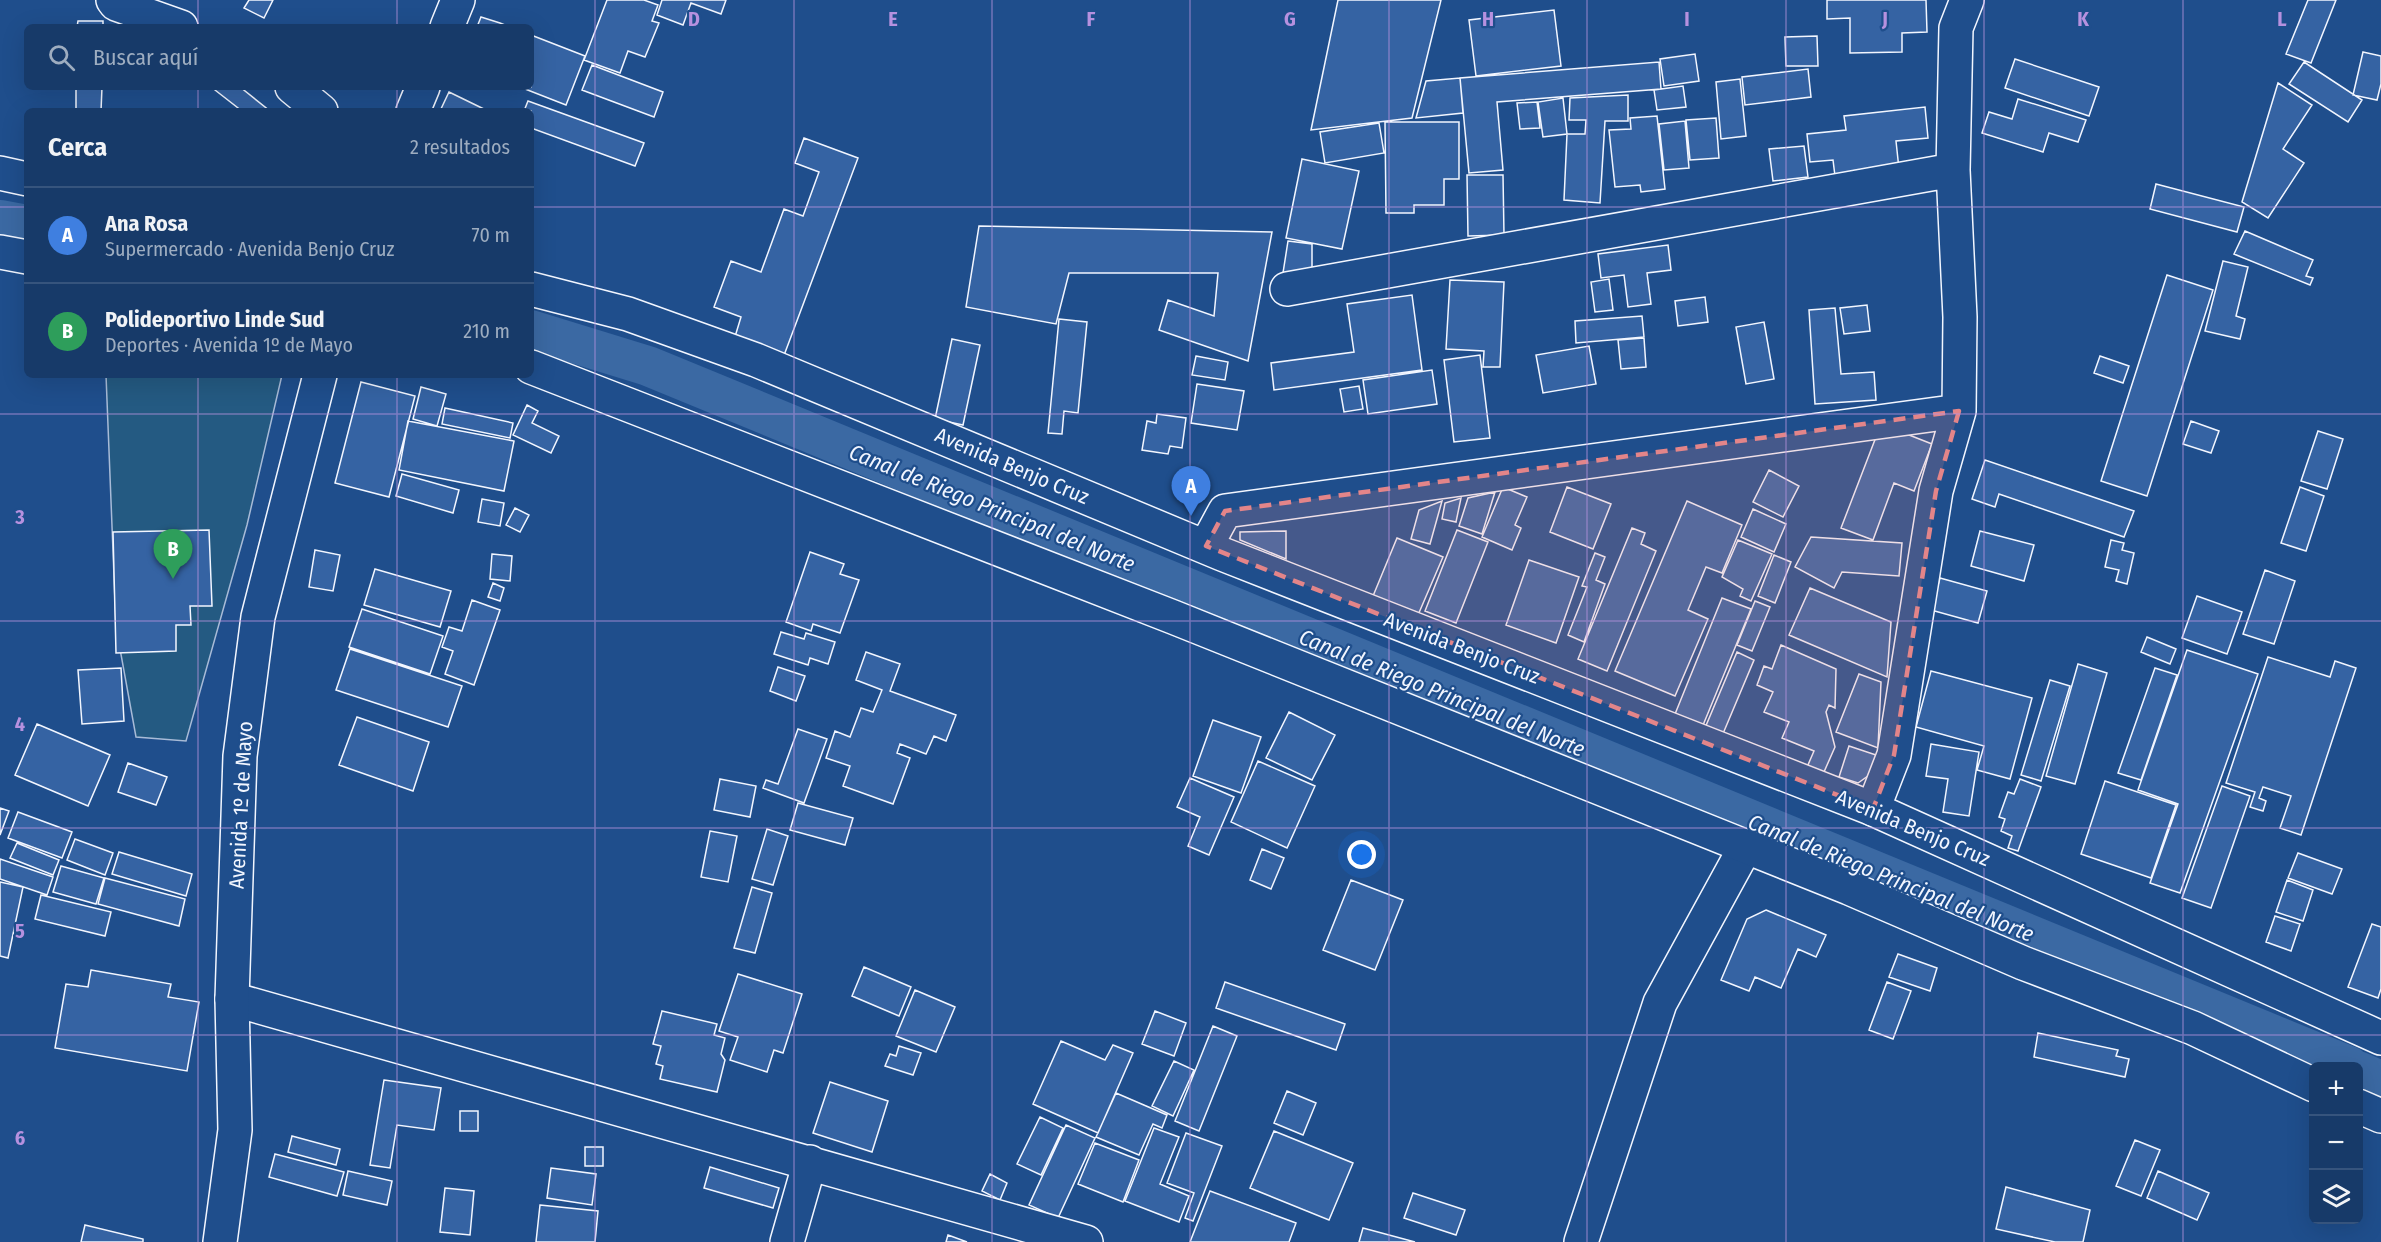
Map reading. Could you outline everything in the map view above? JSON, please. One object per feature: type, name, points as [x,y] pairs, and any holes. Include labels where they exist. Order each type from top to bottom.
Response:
[{"type":"main road","points":[[113,0],[116,4],[173,24]]},
{"type":"main road","points":[[448,24],[458,0]]},
{"type":"main road","points":[[1873,808],[1894,755],[1936,491],[1959,411],[1960,317],[1953,170],[1956,28],[1967,0]]},
{"type":"main road","points":[[296,90],[317,108]]},
{"type":"main road","points":[[415,108],[422,90]]},
{"type":"main road","points":[[1287,289],[1953,170]]},
{"type":"main road","points":[[0,172],[24,177]]},
{"type":"main road","points":[[0,252],[24,256]]},
{"type":"main road","name":"Avenida Benjo Cruz","points":[[534,290],[628,314],[756,360],[1206,546],[1873,808],[2381,1038]]},
{"type":"main road","points":[[534,368],[1162,612],[1746,846],[2023,963],[2193,1028],[2309,1083]]},
{"type":"main road","name":"Avenida 1º de Mayo","points":[[219,1242],[235,1130],[232,999],[240,756],[258,617],[319,378]]},
{"type":"main road","points":[[1206,546],[1225,511],[1959,411]]},
{"type":"main road","points":[[1581,1242],[1660,1003],[1746,846]]},
{"type":"main road","points":[[232,999],[1086,1242]]},
{"type":"main road","points":[[2363,1108],[2381,1116]]},
{"type":"main road","points":[[787,1242],[810,1162]]},
{"type":"highlighted area","points":[[1959,411],[1936,491],[1894,755],[1873,809],[1206,546],[1225,511]]},
{"type":"shaded area","points":[[106,378],[281,378],[247,525],[186,741],[136,737],[116,627]]},
{"type":"building","points":[[249,0],[273,0],[264,18],[244,8]]},
{"type":"building","points":[[607,0],[644,0],[658,5],[652,21],[659,23],[645,57],[628,51],[620,73],[584,60]]},
{"type":"building","points":[[662,0],[726,0],[721,14],[691,3],[683,25],[657,15]]},
{"type":"building","points":[[1338,0],[1441,0],[1412,118],[1311,130]]},
{"type":"building","points":[[1827,0],[1926,0],[1927,32],[1902,33],[1902,52],[1850,53],[1850,18],[1827,19]]},
{"type":"building","points":[[2308,0],[2336,0],[2311,63],[2286,54]]},
{"type":"building","points":[[1554,10],[1561,66],[1476,76],[1469,20]]},
{"type":"building","points":[[481,17],[502,24],[478,24]]},
{"type":"building","points":[[78,21],[103,21],[103,24],[78,24]]},
{"type":"building","points":[[534,36],[585,56],[566,105],[528,90],[534,90]]},
{"type":"building","points":[[1817,36],[1818,66],[1786,66],[1785,37]]},
{"type":"building","points":[[2363,52],[2381,56],[2381,84],[2377,100],[2353,95]]},
{"type":"building","points":[[1695,54],[1699,81],[1664,86],[1660,59]]},
{"type":"building","points":[[2015,59],[2099,87],[2089,116],[2005,88]]},
{"type":"building","points":[[1659,62],[1661,89],[1497,102],[1503,170],[1469,173],[1460,78]]},
{"type":"building","points":[[2304,62],[2362,100],[2348,122],[2289,84]]},
{"type":"building","points":[[592,65],[663,92],[654,117],[582,90]]},
{"type":"building","points":[[1808,69],[1811,97],[1745,105],[1742,77]]},
{"type":"building","points":[[1460,78],[1463,113],[1416,118],[1426,81]]},
{"type":"building","points":[[1740,79],[1746,136],[1721,139],[1716,82]]},
{"type":"building","points":[[2278,83],[2312,105],[2283,149],[2304,163],[2268,218],[2242,202]]},
{"type":"building","points":[[1683,86],[1686,107],[1657,110],[1654,90]]},
{"type":"building","points":[[76,90],[102,90],[101,108],[76,108]]},
{"type":"building","points":[[215,90],[244,90],[266,108],[238,108]]},
{"type":"building","points":[[449,92],[482,108],[441,108]]},
{"type":"building","points":[[1628,95],[1628,121],[1605,121],[1600,203],[1564,200],[1567,134],[1585,134],[1586,120],[1569,120],[1570,98]]},
{"type":"building","points":[[1563,98],[1567,134],[1543,137],[1538,102]]},
{"type":"building","points":[[2018,99],[2086,120],[2078,142],[2049,133],[2043,152],[1982,133],[1989,112],[2012,119]]},
{"type":"building","points":[[528,101],[644,143],[635,166],[534,129],[534,108],[525,108]]},
{"type":"building","points":[[1537,102],[1540,128],[1520,129],[1517,103]]},
{"type":"building","points":[[1925,107],[1928,138],[1896,141],[1899,169],[1835,176],[1833,160],[1810,162],[1807,134],[1846,130],[1844,116]]},
{"type":"building","points":[[1657,116],[1665,189],[1641,192],[1640,185],[1615,187],[1609,130],[1631,129],[1630,118]]},
{"type":"building","points":[[1716,118],[1719,158],[1690,160],[1686,120]]},
{"type":"building","points":[[1685,121],[1689,168],[1664,170],[1659,124]]},
{"type":"building","points":[[1385,122],[1459,122],[1459,179],[1444,179],[1444,205],[1414,205],[1414,213],[1386,213]]},
{"type":"building","points":[[1379,123],[1384,153],[1325,163],[1320,132]]},
{"type":"building","points":[[804,138],[858,158],[783,358],[734,340],[741,317],[714,307],[731,261],[761,272],[784,209],[803,216],[819,172],[795,163]]},
{"type":"building","points":[[1804,146],[1808,177],[1773,181],[1769,149]]},
{"type":"building","points":[[1302,159],[1359,171],[1342,249],[1286,238]]},
{"type":"building","points":[[1467,175],[1503,175],[1504,235],[1468,236]]},
{"type":"building","points":[[2156,184],[2244,207],[2237,232],[2150,209]]},
{"type":"building","points":[[979,226],[1272,232],[1248,361],[1159,330],[1168,300],[1214,316],[1218,273],[1069,273],[1056,324],[966,307]]},
{"type":"building","points":[[2245,231],[2313,260],[2306,276],[2313,278],[2310,285],[2234,254]]},
{"type":"building","points":[[1288,241],[1312,244],[1312,270],[1283,273]]},
{"type":"building","points":[[1668,245],[1671,270],[1647,273],[1651,304],[1628,307],[1624,275],[1601,278],[1598,254]]},
{"type":"building","points":[[2223,261],[2248,267],[2236,316],[2245,319],[2240,339],[2205,331]]},
{"type":"building","points":[[2167,275],[2213,290],[2147,496],[2101,481]]},
{"type":"building","points":[[1609,279],[1613,310],[1595,312],[1591,282]]},
{"type":"building","points":[[1450,280],[1504,282],[1500,367],[1483,367],[1484,351],[1446,349]]},
{"type":"building","points":[[1412,295],[1422,370],[1274,390],[1271,363],[1354,352],[1347,304]]},
{"type":"building","points":[[1705,297],[1708,322],[1678,326],[1675,301]]},
{"type":"building","points":[[1867,305],[1870,331],[1844,334],[1840,308]]},
{"type":"building","points":[[1835,308],[1841,374],[1874,372],[1876,400],[1815,404],[1809,310]]},
{"type":"building","points":[[1642,316],[1644,337],[1576,343],[1575,321]]},
{"type":"building","points":[[1059,319],[1087,322],[1078,413],[1064,411],[1062,434],[1048,433]]},
{"type":"building","points":[[1764,322],[1774,379],[1746,384],[1736,327]]},
{"type":"building","points":[[1644,338],[1646,367],[1621,369],[1618,340]]},
{"type":"building","points":[[952,339],[980,345],[963,425],[935,419]]},
{"type":"building","points":[[1589,346],[1596,384],[1543,393],[1536,355]]},
{"type":"building","points":[[1480,355],[1490,438],[1454,442],[1444,360]]},
{"type":"building","points":[[1196,356],[1228,362],[1225,380],[1192,375]]},
{"type":"building","points":[[2100,356],[2129,366],[2123,383],[2094,373]]},
{"type":"building","points":[[1432,370],[1437,404],[1368,414],[1363,380]]},
{"type":"building","points":[[361,382],[415,396],[389,497],[335,483]]},
{"type":"building","points":[[1197,384],[1244,391],[1237,430],[1191,423]]},
{"type":"building","points":[[1359,386],[1363,409],[1344,412],[1340,389]]},
{"type":"building","points":[[421,387],[446,394],[437,426],[413,419]]},
{"type":"building","points":[[527,405],[538,411],[532,423],[559,436],[551,453],[513,435]]},
{"type":"building","points":[[445,408],[513,423],[510,438],[442,424]]},
{"type":"building","points":[[1157,414],[1186,418],[1182,448],[1170,446],[1168,454],[1142,450],[1147,421],[1156,423]]},
{"type":"building","points":[[408,421],[514,441],[504,491],[399,470]]},
{"type":"building","points":[[2191,421],[2219,431],[2211,453],[2183,444]]},
{"type":"building","points":[[1881,424],[1932,444],[1914,491],[1894,483],[1873,540],[1841,528]]},
{"type":"building","points":[[2318,431],[2343,439],[2327,489],[2301,481]]},
{"type":"building","points":[[1985,460],[2134,511],[2124,537],[1999,494],[1995,507],[1972,499]]},
{"type":"building","points":[[1769,470],[1799,486],[1783,517],[1753,502]]},
{"type":"building","points":[[402,474],[459,490],[453,513],[396,496]]},
{"type":"building","points":[[1503,487],[1527,497],[1515,525],[1521,528],[1512,550],[1482,537]]},
{"type":"building","points":[[1567,487],[1611,504],[1593,549],[1550,532]]},
{"type":"building","points":[[2300,487],[2324,496],[2306,551],[2281,543]]},
{"type":"building","points":[[1495,492],[1482,534],[1459,526],[1468,498]]},
{"type":"building","points":[[1461,498],[1456,522],[1442,519],[1445,503]]},
{"type":"building","points":[[482,499],[504,503],[500,526],[478,522]]},
{"type":"building","points":[[1442,501],[1430,544],[1411,539],[1419,510]]},
{"type":"building","points":[[1687,501],[1742,525],[1722,573],[1706,567],[1688,610],[1708,619],[1675,696],[1615,671]]},
{"type":"building","points":[[515,508],[529,515],[520,532],[506,525]]},
{"type":"building","points":[[1753,509],[1786,524],[1774,552],[1741,537]]},
{"type":"building","points":[[1632,528],[1645,533],[1641,544],[1656,551],[1607,671],[1578,659]]},
{"type":"building","points":[[209,530],[212,606],[190,606],[191,625],[176,625],[176,651],[116,653],[113,532]]},
{"type":"building","points":[[1457,530],[1488,542],[1456,623],[1425,611]]},
{"type":"building","points":[[1286,531],[1286,559],[1240,540],[1240,532]]},
{"type":"building","points":[[1980,531],[2034,545],[2024,581],[1971,566]]},
{"type":"building","points":[[1811,537],[1902,543],[1899,576],[1842,572],[1834,588],[1795,567]]},
{"type":"building","points":[[1397,538],[1443,557],[1418,615],[1373,596]]},
{"type":"building","points":[[1738,540],[1772,554],[1751,601],[1740,596],[1743,589],[1722,577]]},
{"type":"building","points":[[2111,540],[2124,543],[2122,550],[2134,553],[2127,584],[2116,581],[2119,570],[2105,567]]},
{"type":"building","points":[[315,550],[340,555],[333,591],[309,587]]},
{"type":"building","points":[[810,552],[844,564],[840,574],[859,580],[840,633],[813,624],[811,631],[786,622]]},
{"type":"building","points":[[1595,553],[1605,557],[1596,580],[1605,584],[1584,642],[1568,635],[1587,587],[1582,586]]},
{"type":"building","points":[[492,554],[512,556],[510,581],[490,579]]},
{"type":"building","points":[[1774,555],[1791,562],[1775,603],[1758,596]]},
{"type":"building","points":[[1529,560],[1579,577],[1556,643],[1506,625]]},
{"type":"building","points":[[375,569],[451,591],[440,627],[364,605]]},
{"type":"building","points":[[2265,570],[2295,581],[2274,644],[2243,634]]},
{"type":"building","points":[[1940,578],[1987,591],[1978,623],[1931,610]]},
{"type":"building","points":[[493,583],[504,588],[500,601],[488,597]]},
{"type":"building","points":[[1810,588],[1891,622],[1887,677],[1789,635]]},
{"type":"building","points":[[2197,596],[2242,612],[2227,654],[2182,638]]},
{"type":"building","points":[[1722,598],[1751,609],[1701,730],[1673,719]]},
{"type":"building","points":[[472,600],[500,610],[474,685],[445,674],[453,651],[442,647],[449,627],[462,631]]},
{"type":"building","points":[[1755,601],[1770,607],[1752,651],[1737,645]]},
{"type":"building","points":[[362,609],[443,636],[430,674],[349,647]]},
{"type":"building","points":[[781,632],[804,639],[806,633],[835,642],[828,664],[810,658],[808,665],[774,654]]},
{"type":"building","points":[[2147,637],[2176,649],[2170,664],[2141,652]]},
{"type":"building","points":[[1781,645],[1836,669],[1835,708],[1829,705],[1826,712],[1835,747],[1820,781],[1804,774],[1814,751],[1782,738],[1789,722],[1764,712],[1773,692],[1757,685],[1764,666],[1772,669]]},
{"type":"building","points":[[350,649],[462,686],[448,727],[336,690]]},
{"type":"building","points":[[2187,650],[2258,674],[2180,893],[2150,883],[2178,804],[2138,790]]},
{"type":"building","points":[[866,652],[900,664],[890,691],[956,715],[946,741],[934,736],[926,754],[900,744],[897,753],[910,758],[893,804],[843,786],[850,766],[826,758],[835,731],[850,737],[861,708],[873,712],[882,690],[856,680]]},
{"type":"building","points":[[1737,652],[1754,660],[1722,736],[1705,728]]},
{"type":"building","points":[[2268,657],[2330,677],[2335,661],[2356,668],[2301,835],[2280,828],[2291,796],[2263,787],[2259,798],[2266,801],[2263,811],[2250,807],[2255,792],[2226,783]]},
{"type":"building","points":[[2078,664],[2107,673],[2075,784],[2046,776]]},
{"type":"building","points":[[778,667],[805,676],[796,701],[770,691]]},
{"type":"building","points":[[121,668],[124,721],[82,724],[78,670]]},
{"type":"building","points":[[2155,668],[2177,675],[2141,780],[2118,773]]},
{"type":"building","points":[[1931,671],[2032,698],[2010,779],[1977,770],[1984,746],[1916,727]]},
{"type":"building","points":[[1859,674],[1881,682],[1878,748],[1836,732]]},
{"type":"building","points":[[2050,680],[2070,686],[2041,781],[2021,775]]},
{"type":"building","points":[[1289,712],[1335,735],[1312,780],[1266,758]]},
{"type":"building","points":[[357,717],[429,742],[413,791],[339,765]]},
{"type":"building","points":[[1213,720],[1261,737],[1241,793],[1193,776]]},
{"type":"building","points":[[37,724],[110,755],[88,806],[15,775]]},
{"type":"building","points":[[798,729],[827,739],[804,803],[763,788],[766,780],[778,784]]},
{"type":"building","points":[[1931,744],[1979,752],[1969,816],[1943,812],[1948,779],[1926,776]]},
{"type":"building","points":[[1849,746],[1879,756],[1875,771],[1858,783],[1839,777]]},
{"type":"building","points":[[1258,761],[1315,786],[1287,848],[1231,822]]},
{"type":"building","points":[[128,763],[167,777],[156,805],[118,792]]},
{"type":"building","points":[[1190,778],[1234,797],[1209,855],[1188,846],[1200,817],[1177,807]]},
{"type":"building","points":[[720,779],[756,786],[750,817],[714,810]]},
{"type":"building","points":[[2020,779],[2041,787],[2018,851],[2008,848],[2012,836],[2001,831],[2005,819],[1999,817],[2008,792],[2014,794]]},
{"type":"building","points":[[2105,781],[2176,805],[2151,878],[2081,854]]},
{"type":"building","points":[[2222,786],[2250,796],[2211,908],[2182,898]]},
{"type":"building","points":[[798,803],[853,818],[845,845],[790,830]]},
{"type":"building","points":[[0,808],[9,811],[0,835]]},
{"type":"building","points":[[18,812],[72,832],[62,858],[8,838]]},
{"type":"building","points":[[767,829],[788,836],[773,885],[752,879]]},
{"type":"building","points":[[710,831],[737,836],[728,882],[701,877]]},
{"type":"building","points":[[75,839],[113,853],[105,875],[67,860]]},
{"type":"building","points":[[17,843],[59,860],[53,875],[10,858]]},
{"type":"building","points":[[1262,849],[1284,858],[1271,889],[1250,880]]},
{"type":"building","points":[[119,852],[192,874],[186,896],[112,874]]},
{"type":"building","points":[[2298,853],[2342,869],[2332,894],[2288,878]]},
{"type":"building","points":[[0,859],[53,877],[47,895],[0,879]]},
{"type":"building","points":[[61,866],[104,878],[96,904],[53,892]]},
{"type":"building","points":[[105,878],[185,899],[179,926],[98,904]]},
{"type":"building","points":[[1351,880],[1403,900],[1375,970],[1323,950]]},
{"type":"building","points":[[2287,880],[2313,890],[2303,921],[2276,912]]},
{"type":"building","points":[[0,882],[23,887],[8,958],[0,956]]},
{"type":"building","points":[[752,887],[772,893],[755,953],[734,948]]},
{"type":"building","points":[[41,895],[111,912],[105,936],[35,919]]},
{"type":"building","points":[[1766,910],[1826,935],[1816,957],[1798,949],[1781,988],[1755,977],[1749,991],[1721,980],[1747,919]]},
{"type":"building","points":[[2275,916],[2300,924],[2291,951],[2266,942]]},
{"type":"building","points":[[2372,924],[2381,927],[2381,989],[2378,998],[2348,987]]},
{"type":"building","points":[[1898,954],[1937,968],[1930,991],[1889,977]]},
{"type":"building","points":[[864,967],[911,987],[899,1016],[852,996]]},
{"type":"building","points":[[91,970],[171,984],[168,997],[199,1002],[187,1071],[55,1048],[66,984],[88,987]]},
{"type":"building","points":[[738,974],[802,994],[783,1053],[774,1050],[767,1072],[730,1060],[738,1037],[719,1031]]},
{"type":"building","points":[[1225,982],[1345,1024],[1336,1050],[1216,1008]]},
{"type":"building","points":[[1887,982],[1911,991],[1893,1039],[1869,1030]]},
{"type":"building","points":[[915,990],[955,1007],[936,1052],[896,1036]]},
{"type":"building","points":[[662,1011],[717,1024],[714,1035],[725,1038],[721,1054],[725,1060],[717,1092],[660,1079],[663,1066],[656,1064],[661,1046],[653,1044]]},
{"type":"building","points":[[1155,1011],[1186,1023],[1174,1056],[1142,1044]]},
{"type":"building","points":[[1213,1026],[1237,1036],[1199,1131],[1175,1121]]},
{"type":"building","points":[[2038,1033],[2118,1050],[2116,1056],[2129,1059],[2125,1077],[2034,1057]]},
{"type":"building","points":[[1061,1041],[1105,1060],[1113,1045],[1133,1053],[1098,1133],[1033,1104]]},
{"type":"building","points":[[899,1046],[921,1053],[913,1075],[885,1066],[890,1054],[896,1056]]},
{"type":"building","points":[[1174,1061],[1194,1070],[1173,1116],[1152,1106]]},
{"type":"building","points":[[384,1080],[441,1088],[434,1130],[397,1125],[390,1168],[370,1165]]},
{"type":"building","points":[[830,1082],[888,1101],[872,1152],[813,1133]]},
{"type":"building","points":[[1287,1091],[1316,1103],[1303,1135],[1274,1123]]},
{"type":"building","points":[[1116,1093],[1167,1115],[1162,1128],[1153,1124],[1139,1155],[1096,1137]]},
{"type":"building","points":[[460,1111],[478,1111],[478,1131],[460,1131]]},
{"type":"building","points":[[1040,1117],[1063,1128],[1041,1175],[1017,1164]]},
{"type":"building","points":[[1066,1125],[1095,1138],[1058,1218],[1029,1205]]},
{"type":"building","points":[[1154,1128],[1179,1137],[1160,1184],[1189,1196],[1179,1222],[1125,1201]]},
{"type":"building","points":[[1274,1131],[1353,1163],[1329,1220],[1250,1188]]},
{"type":"building","points":[[1186,1133],[1222,1146],[1193,1221],[1185,1218],[1194,1193],[1167,1183]]},
{"type":"building","points":[[292,1136],[340,1149],[336,1165],[288,1152]]},
{"type":"building","points":[[2135,1140],[2160,1150],[2141,1196],[2116,1186]]},
{"type":"building","points":[[1095,1143],[1139,1160],[1123,1202],[1078,1184]]},
{"type":"building","points":[[585,1147],[603,1147],[603,1166],[585,1166]]},
{"type":"building","points":[[275,1154],[344,1172],[337,1196],[269,1177]]},
{"type":"building","points":[[710,1167],[779,1188],[773,1208],[704,1188]]},
{"type":"building","points":[[551,1168],[596,1174],[592,1205],[547,1198]]},
{"type":"building","points":[[348,1171],[392,1181],[387,1205],[343,1195]]},
{"type":"building","points":[[2158,1171],[2209,1193],[2197,1220],[2147,1198]]},
{"type":"building","points":[[990,1174],[1007,1183],[1000,1200],[982,1191]]},
{"type":"building","points":[[2006,1187],[2090,1210],[2083,1242],[2055,1242],[1996,1229]]},
{"type":"building","points":[[445,1188],[474,1191],[470,1235],[440,1232]]},
{"type":"building","points":[[1210,1191],[1296,1223],[1289,1242],[1190,1242]]},
{"type":"building","points":[[1413,1193],[1465,1210],[1456,1235],[1404,1218]]},
{"type":"building","points":[[540,1205],[598,1211],[595,1242],[536,1242]]},
{"type":"building","points":[[85,1225],[143,1239],[143,1242],[81,1242]]},
{"type":"building","points":[[1363,1228],[1415,1242],[1359,1242]]},
{"type":"building","points":[[948,1235],[967,1242],[946,1242]]},
{"type":"waterway","name":"Canal de Riego Principal del Norte","points":[[0,220],[24,224]]},
{"type":"waterway","name":"Canal de Riego Principal del Norte","points":[[534,331],[648,366],[2339,1062]]},
{"type":"waterway","name":"Canal de Riego Principal del Norte","points":[[2363,1073],[2381,1081]]},
{"type":"place","name":"Ana Rosa","points":[[1191,516]]},
{"type":"place","name":"Polideportivo Linde Sud","points":[[173,579]]}]
